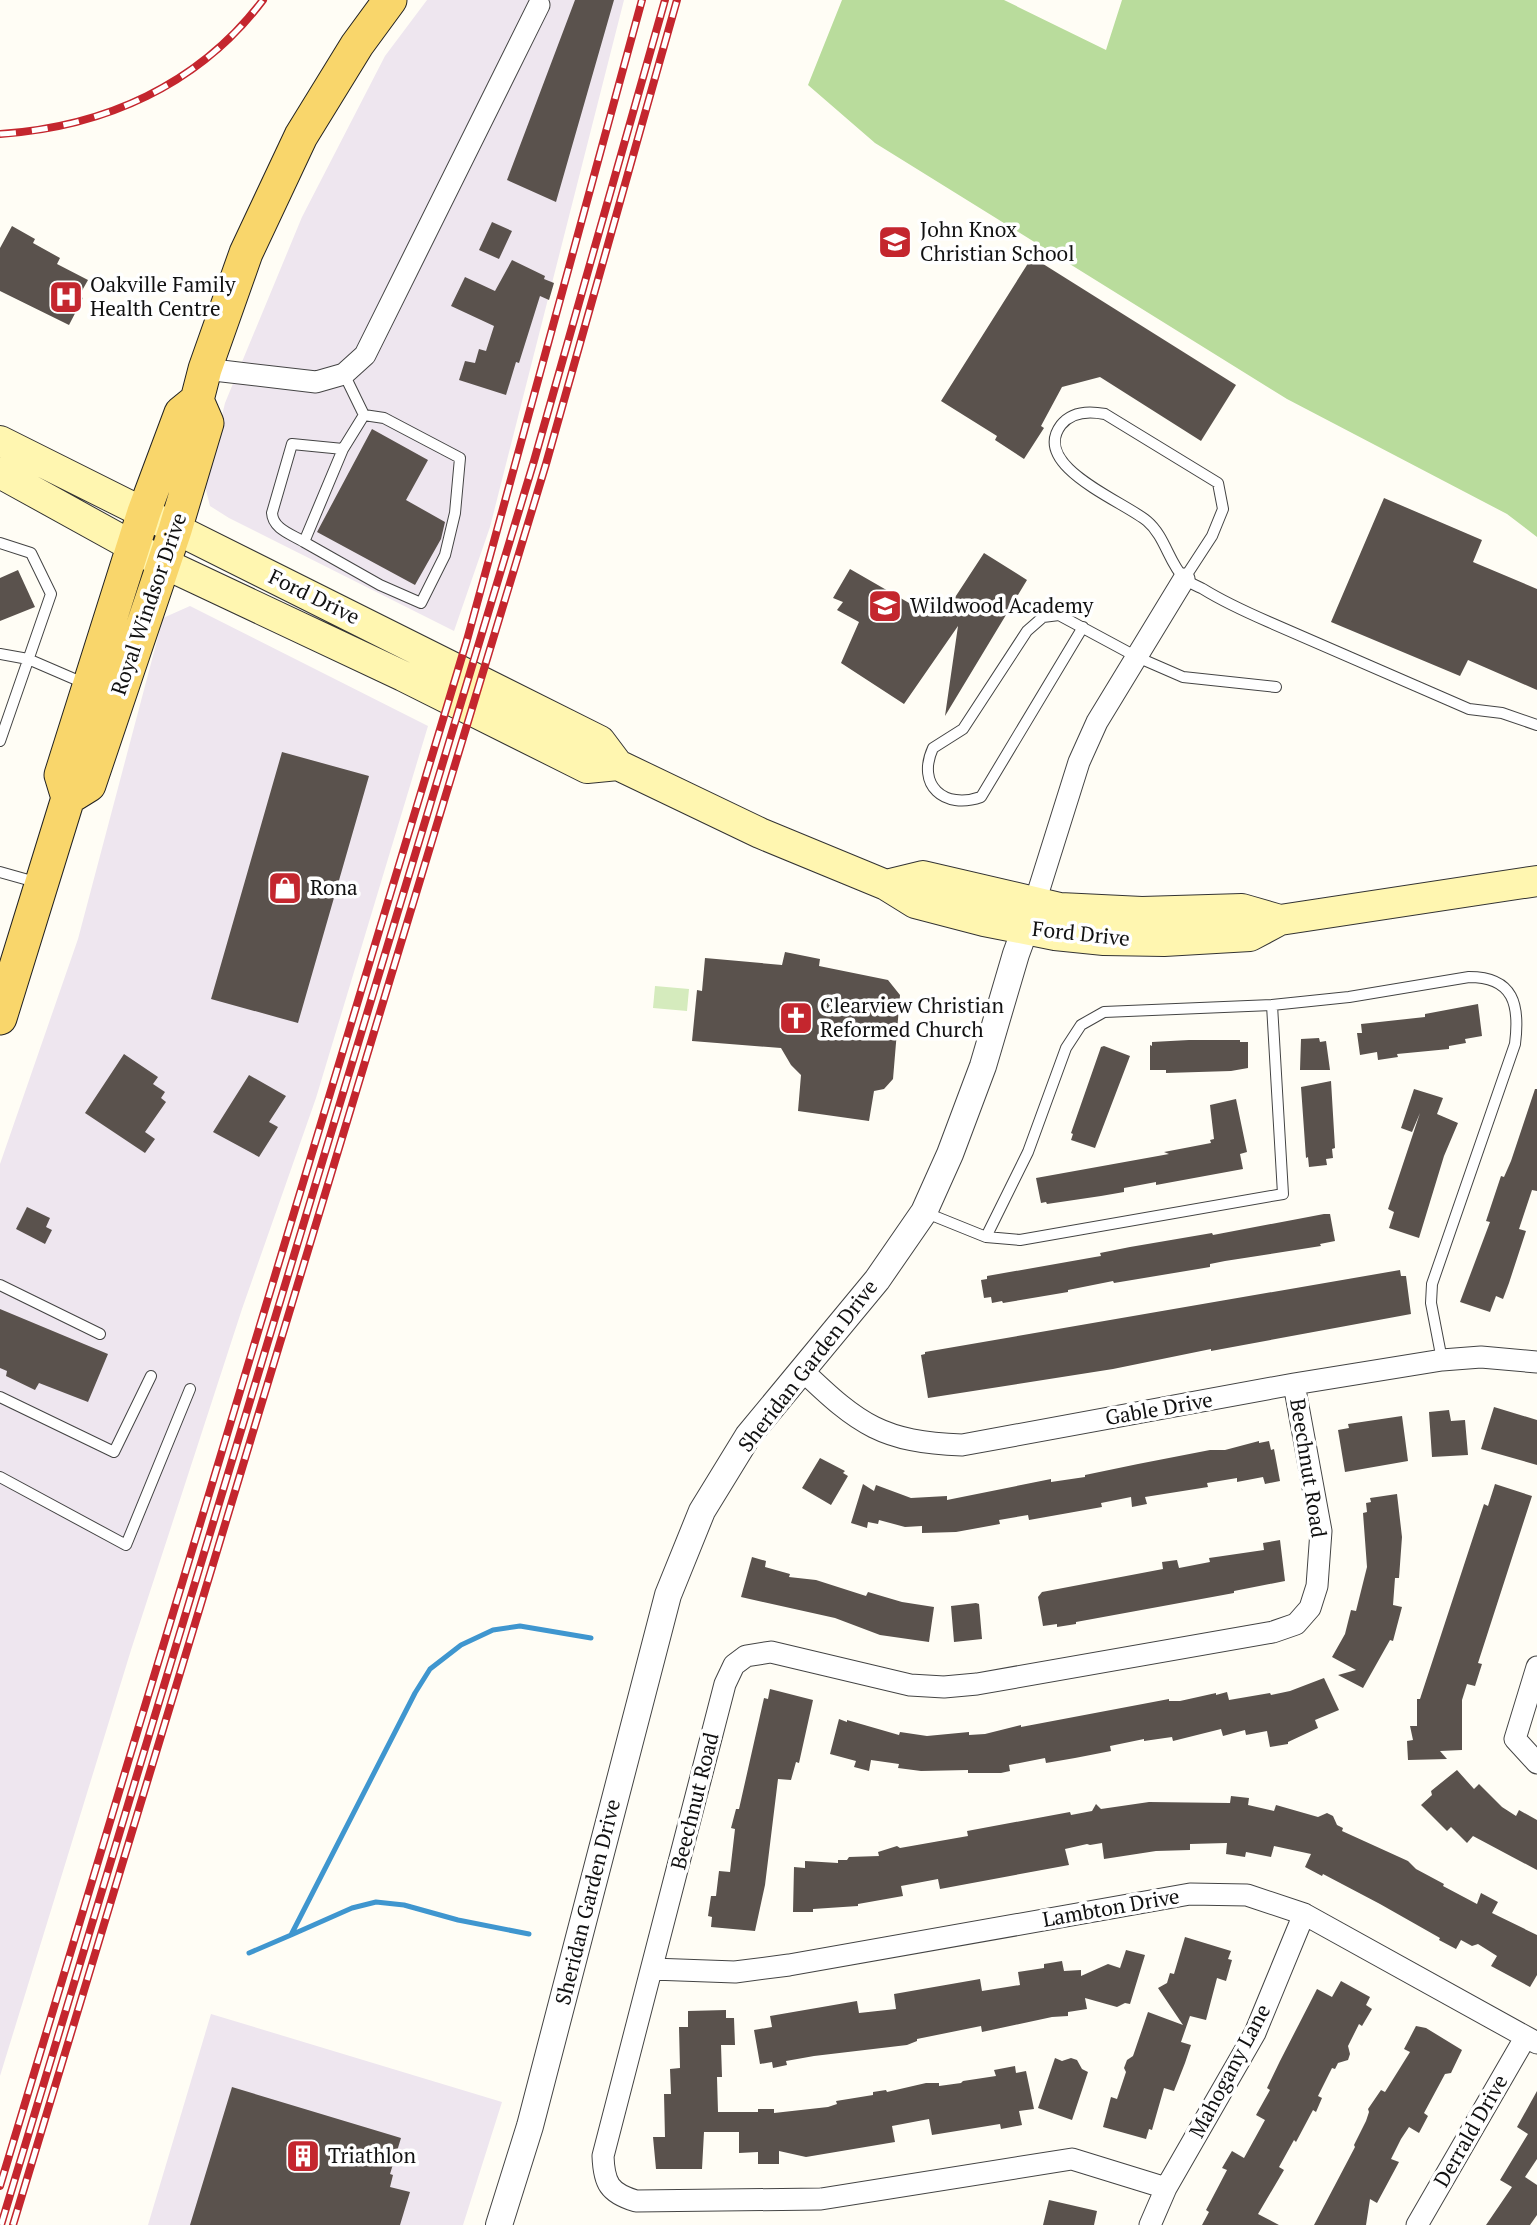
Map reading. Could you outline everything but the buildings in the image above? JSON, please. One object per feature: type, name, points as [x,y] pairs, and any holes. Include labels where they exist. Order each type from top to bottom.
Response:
[{"type":"main road","name":"Royal Windsor Drive","points":[[0,1018],[68,798],[61,775],[144,512],[181,413],[201,385],[246,253],[301,136],[357,45],[390,0]]},
{"type":"main road","name":"Royal Windsor Drive","points":[[68,798],[89,785],[175,530],[207,424],[201,385]]},
{"type":"main road","name":"Ford Drive","points":[[0,441],[600,741],[618,765],[760,833],[886,885],[915,904],[1030,915],[1060,908],[1108,911],[1242,909],[1280,920],[1537,881]]},
{"type":"main road","name":"Ford Drive","points":[[2,479],[163,563],[403,676],[587,768],[618,765]]},
{"type":"street","points":[[201,385],[317,382],[344,374],[365,355],[539,5]]},
{"type":"street","name":"Sheridan Garden Drive","points":[[499,2225],[533,2114],[668,1595],[702,1511],[748,1436],[877,1280],[924,1212],[984,1066],[1079,762],[1097,722],[1184,579]]},
{"type":"street","name":"Gable Drive","points":[[803,1371],[832,1399],[863,1423],[895,1437],[928,1443],[961,1444],[1441,1360],[1481,1357],[1537,1362]]},
{"type":"street","name":"Beechnut Road","points":[[1166,2188],[1072,2159],[821,2199],[636,2201],[620,2196],[611,2188],[604,2174],[603,2156],[725,1684],[734,1665],[746,1656],[771,1651],[910,1685],[944,1687],[977,1684],[1273,1632],[1296,1624],[1310,1608],[1317,1586],[1321,1531],[1294,1384]]},
{"type":"street","points":[[1537,1667],[1515,1739],[1537,1763]]},
{"type":"street","name":"Lambton Drive","points":[[652,1969],[735,1972],[789,1965],[1190,1894],[1247,1895],[1304,1914],[1531,2040]]},
{"type":"street","name":"Mahogany Lane","points":[[1150,2225],[1166,2188],[1255,2033],[1304,1914]]},
{"type":"street","name":"Derrald Drive","points":[[1417,2225],[1531,2040]]},
{"type":"lane","points":[[344,374],[364,415]]},
{"type":"lane","points":[[1184,579],[1212,536],[1223,509],[1218,483],[1105,414],[1093,412],[1065,419],[1057,430],[1056,442],[1059,456],[1067,470],[1147,521],[1157,532],[1184,579],[1231,606],[1469,709],[1502,713],[1537,725]]},
{"type":"lane","points":[[304,542],[342,449],[364,415]]},
{"type":"lane","points":[[342,449],[292,444],[272,520],[277,527],[380,585],[421,603],[444,555],[455,513],[460,458],[384,418],[364,415]]},
{"type":"lane","points":[[0,543],[31,553],[51,594],[0,741]]},
{"type":"lane","points":[[1083,627],[981,797],[954,802],[936,791],[927,768],[933,748],[962,729],[1027,631],[1043,617],[1059,615],[1083,627],[1137,657],[1183,677],[1276,687]]},
{"type":"lane","points":[[0,654],[28,659],[90,685]]},
{"type":"lane","points":[[0,872],[41,884]]},
{"type":"lane","points":[[986,1237],[1028,1152],[1066,1048],[1081,1025],[1104,1012],[1272,1006],[1349,997],[1469,977],[1487,977],[1500,984],[1513,998],[1518,1019],[1515,1044],[1432,1284],[1431,1303],[1441,1360]]},
{"type":"lane","points":[[924,1212],[986,1237],[1020,1240],[1283,1194],[1272,1006]]},
{"type":"lane","points":[[0,1285],[100,1334]]},
{"type":"lane","points":[[0,1397],[114,1452],[150,1376]]},
{"type":"lane","points":[[0,1477],[126,1545],[190,1389]]},
{"type":"shaded area","points":[[427,0],[624,0],[490,527],[454,631],[229,518],[210,506],[205,486],[225,403],[302,217],[385,56]]},
{"type":"shaded area","points":[[190,606],[428,726],[316,1098],[242,1309],[131,1650],[0,2076],[0,1164],[78,939],[163,618]]},
{"type":"shaded area","points":[[211,2014],[502,2102],[463,2225],[148,2225]]},
{"type":"green space","points":[[842,0],[1004,0],[1106,50],[1122,0],[1537,0],[1537,537],[1507,514],[1287,399],[875,143],[808,85]]},
{"type":"green space","points":[[655,986],[689,989],[687,1011],[653,1008]]},
{"type":"waterway","points":[[249,1953],[291,1935],[415,1693],[430,1669],[461,1645],[493,1630],[520,1626],[591,1638]]},
{"type":"waterway","points":[[291,1935],[352,1908],[376,1902],[404,1905],[458,1920],[529,1934]]},
{"type":"railway","points":[[0,134],[39,130],[76,122],[112,111],[146,96],[179,78],[210,56],[238,30],[263,0]]},
{"type":"railway","points":[[0,2186],[467,640],[642,0]]},
{"type":"railway","points":[[1,2225],[534,461],[665,0]]},
{"type":"railway","points":[[13,2225],[546,464],[677,0]]},
{"type":"place","name":"John Knox Christian School","points":[[895,242]]},
{"type":"place","name":"Oakville Family Health Centre","points":[[66,297]]},
{"type":"place","name":"Wildwood Academy","points":[[885,606]]},
{"type":"place","name":"Rona","points":[[285,888]]},
{"type":"place","name":"Clearview Christian Reformed Church","points":[[796,1018]]},
{"type":"place","name":"Triathlon","points":[[303,2156]]}]
